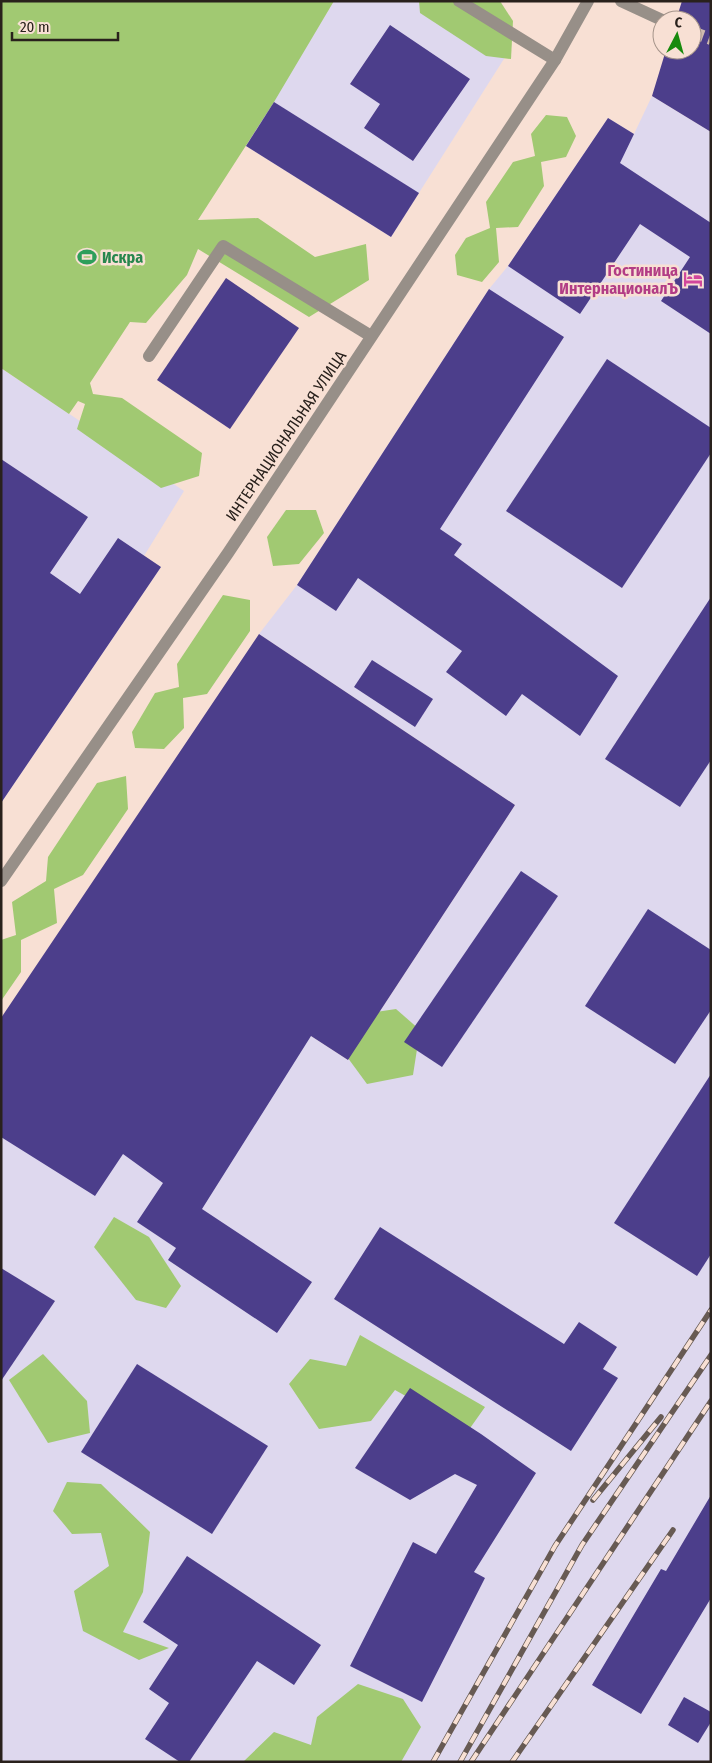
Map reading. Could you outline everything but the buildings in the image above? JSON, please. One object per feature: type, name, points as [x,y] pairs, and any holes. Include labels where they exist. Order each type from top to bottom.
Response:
[{"type":"street","points":[[459,1],[555,60]]},
{"type":"street","name":"ИНТЕРНАЦИОНАЛЬНАЯ УЛИЦА","points":[[1,881],[228,553],[555,60],[588,1]]},
{"type":"street","points":[[622,1],[652,15]]},
{"type":"street","points":[[149,356],[224,246],[372,336]]},
{"type":"shaded area","points":[[334,1],[417,1],[509,51],[391,237],[246,146]]},
{"type":"shaded area","points":[[652,96],[711,132],[711,1762],[1,1762],[1,1074],[311,1036],[348,1060],[515,805],[259,634],[297,585],[489,289],[508,266],[608,118],[634,134]]},
{"type":"shaded area","points":[[1,368],[184,491],[144,556],[161,567],[1,803]]},
{"type":"green space","name":"Искра","points":[[1,1],[334,1],[274,102],[198,220],[258,218],[315,257],[366,244],[369,280],[309,317],[198,249],[187,275],[146,323],[130,322],[90,383],[93,394],[122,398],[202,453],[199,476],[161,488],[77,429],[85,404],[78,401],[69,414],[1,368]]},
{"type":"green space","points":[[419,1],[500,1],[513,21],[511,59],[486,56],[420,13]]},
{"type":"green space","points":[[546,115],[567,117],[576,136],[566,157],[541,162],[544,186],[518,227],[496,228],[499,262],[482,282],[457,275],[455,255],[466,238],[490,228],[486,202],[513,162],[535,156],[531,134]]},
{"type":"green space","points":[[286,510],[316,510],[324,533],[299,564],[273,566],[267,537]]},
{"type":"green space","points":[[223,595],[250,600],[250,631],[207,694],[183,698],[184,728],[164,749],[135,748],[132,732],[155,693],[179,687],[177,664]]},
{"type":"green space","points":[[126,776],[128,809],[83,875],[54,889],[57,923],[21,940],[21,972],[1,1001],[1,940],[16,935],[12,902],[46,881],[48,857],[97,783]]},
{"type":"green space","points":[[396,1009],[420,1030],[413,1075],[367,1084],[342,1050],[356,1015]]},
{"type":"green space","points":[[114,1217],[149,1237],[181,1286],[166,1308],[136,1300],[94,1247]]},
{"type":"green space","points":[[360,1335],[485,1407],[468,1431],[395,1390],[371,1421],[319,1429],[289,1384],[310,1359],[346,1366]]},
{"type":"green space","points":[[43,1354],[87,1401],[90,1433],[48,1443],[9,1380]]},
{"type":"green space","points":[[67,1482],[101,1484],[150,1532],[143,1592],[123,1632],[169,1648],[139,1660],[83,1631],[74,1591],[109,1566],[101,1533],[72,1534],[53,1511]]},
{"type":"green space","points":[[358,1684],[403,1699],[421,1727],[401,1762],[243,1762],[274,1732],[311,1745],[317,1717]]},
{"type":"tunnel","points":[[702,36],[711,39]]},
{"type":"railway","points":[[433,1762],[555,1546],[711,1310]]},
{"type":"railway","points":[[460,1762],[582,1545],[711,1355]]},
{"type":"railway","points":[[471,1762],[711,1401]]},
{"type":"railway","points":[[593,1500],[661,1417]]},
{"type":"railway","points":[[512,1762],[673,1530]]},
{"type":"place","name":"Искра","points":[[87,257]]},
{"type":"place","name":"Гостиница ИнтернационалЪ","points":[[693,279]]}]
